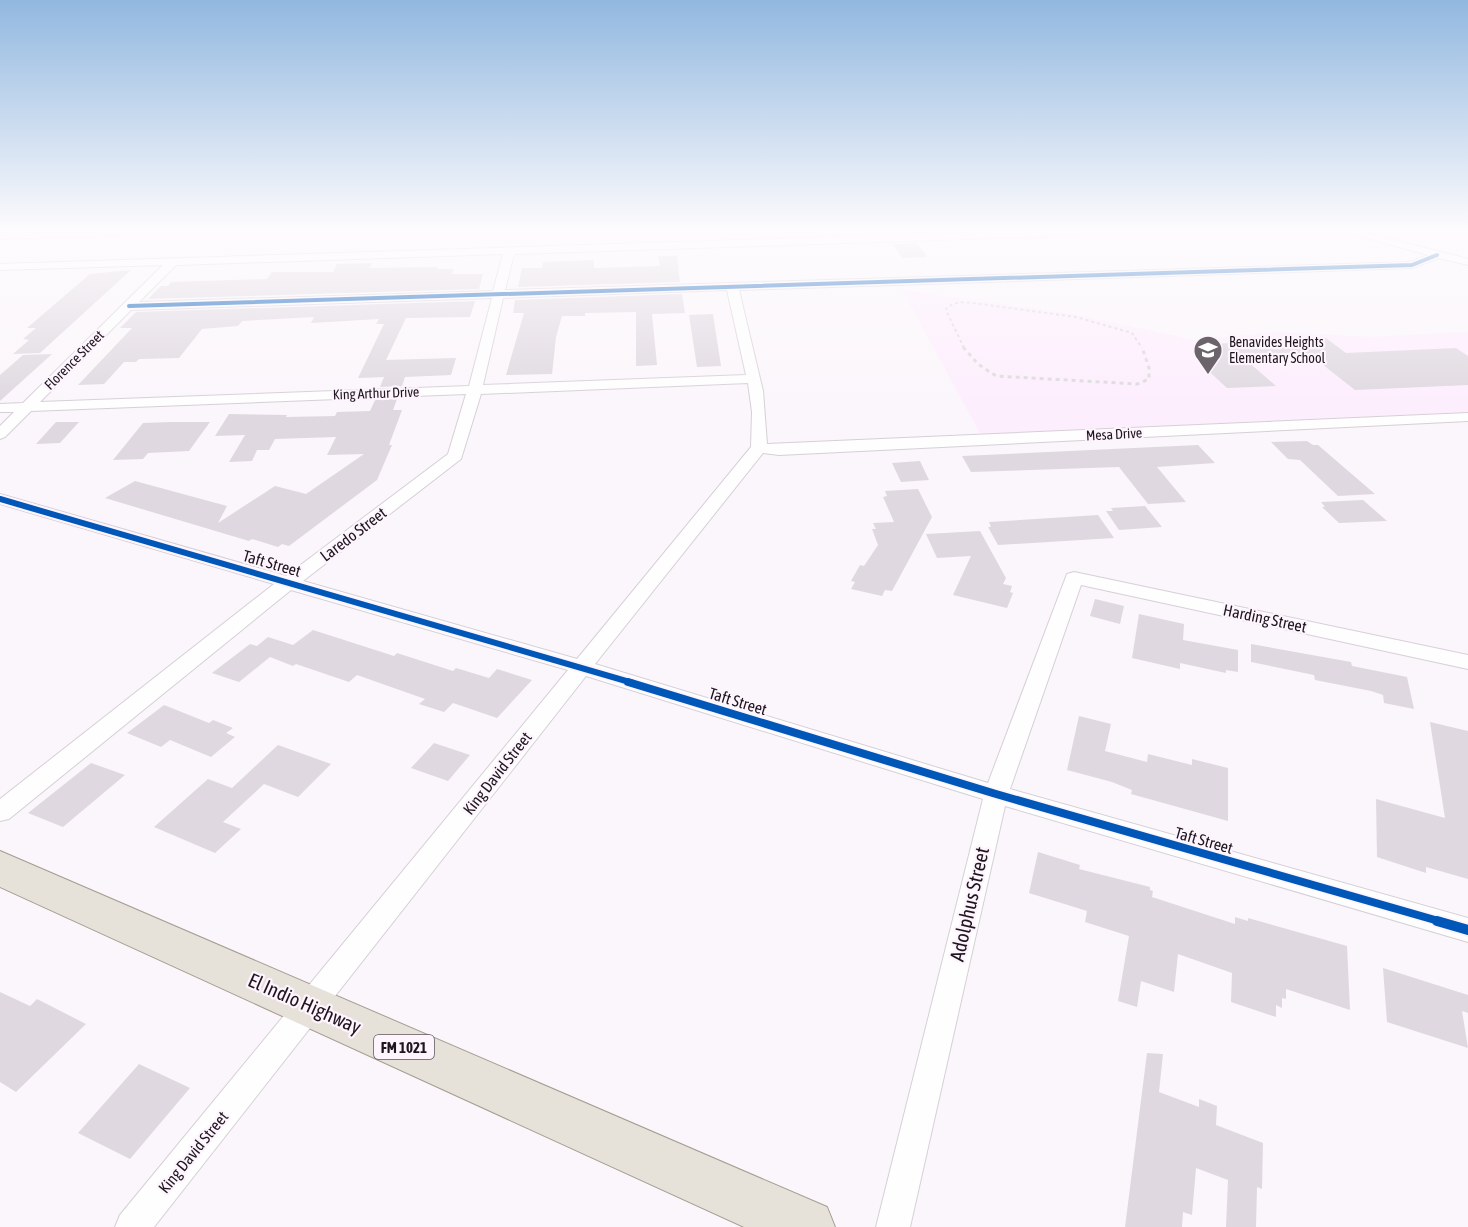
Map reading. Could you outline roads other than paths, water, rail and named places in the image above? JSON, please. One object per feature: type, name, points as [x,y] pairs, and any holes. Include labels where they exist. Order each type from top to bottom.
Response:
[{"type":"main road","name":"El Indio Highway","points":[[0,868],[807,1227]]},
{"type":"street","name":"Florence Street","points":[[0,434],[145,289]]},
{"type":"street","name":"Laredo Street","points":[[0,812],[289,582],[455,456],[475,389],[499,289]]},
{"type":"street","points":[[129,306],[656,289]]},
{"type":"street","points":[[733,289],[753,379],[761,437],[759,448]]},
{"type":"street","name":"King Arthur Drive","points":[[0,408],[753,379]]},
{"type":"street","name":"Mesa Drive","points":[[759,448],[779,450],[1468,417]]},
{"type":"street","name":"King David Street","points":[[132,1227],[312,1006],[580,667],[759,448]]},
{"type":"street","name":"Taft Street","points":[[0,499],[580,667],[996,794],[1468,930]]},
{"type":"street","name":"Harding Street","points":[[1070,589],[1074,578],[1468,662]]},
{"type":"street","name":"Adolphus Street","points":[[893,1227],[996,794],[1070,589]]},
{"type":"place","name":"Benavides Heights Elementary School","points":[[1208,376]]}]
